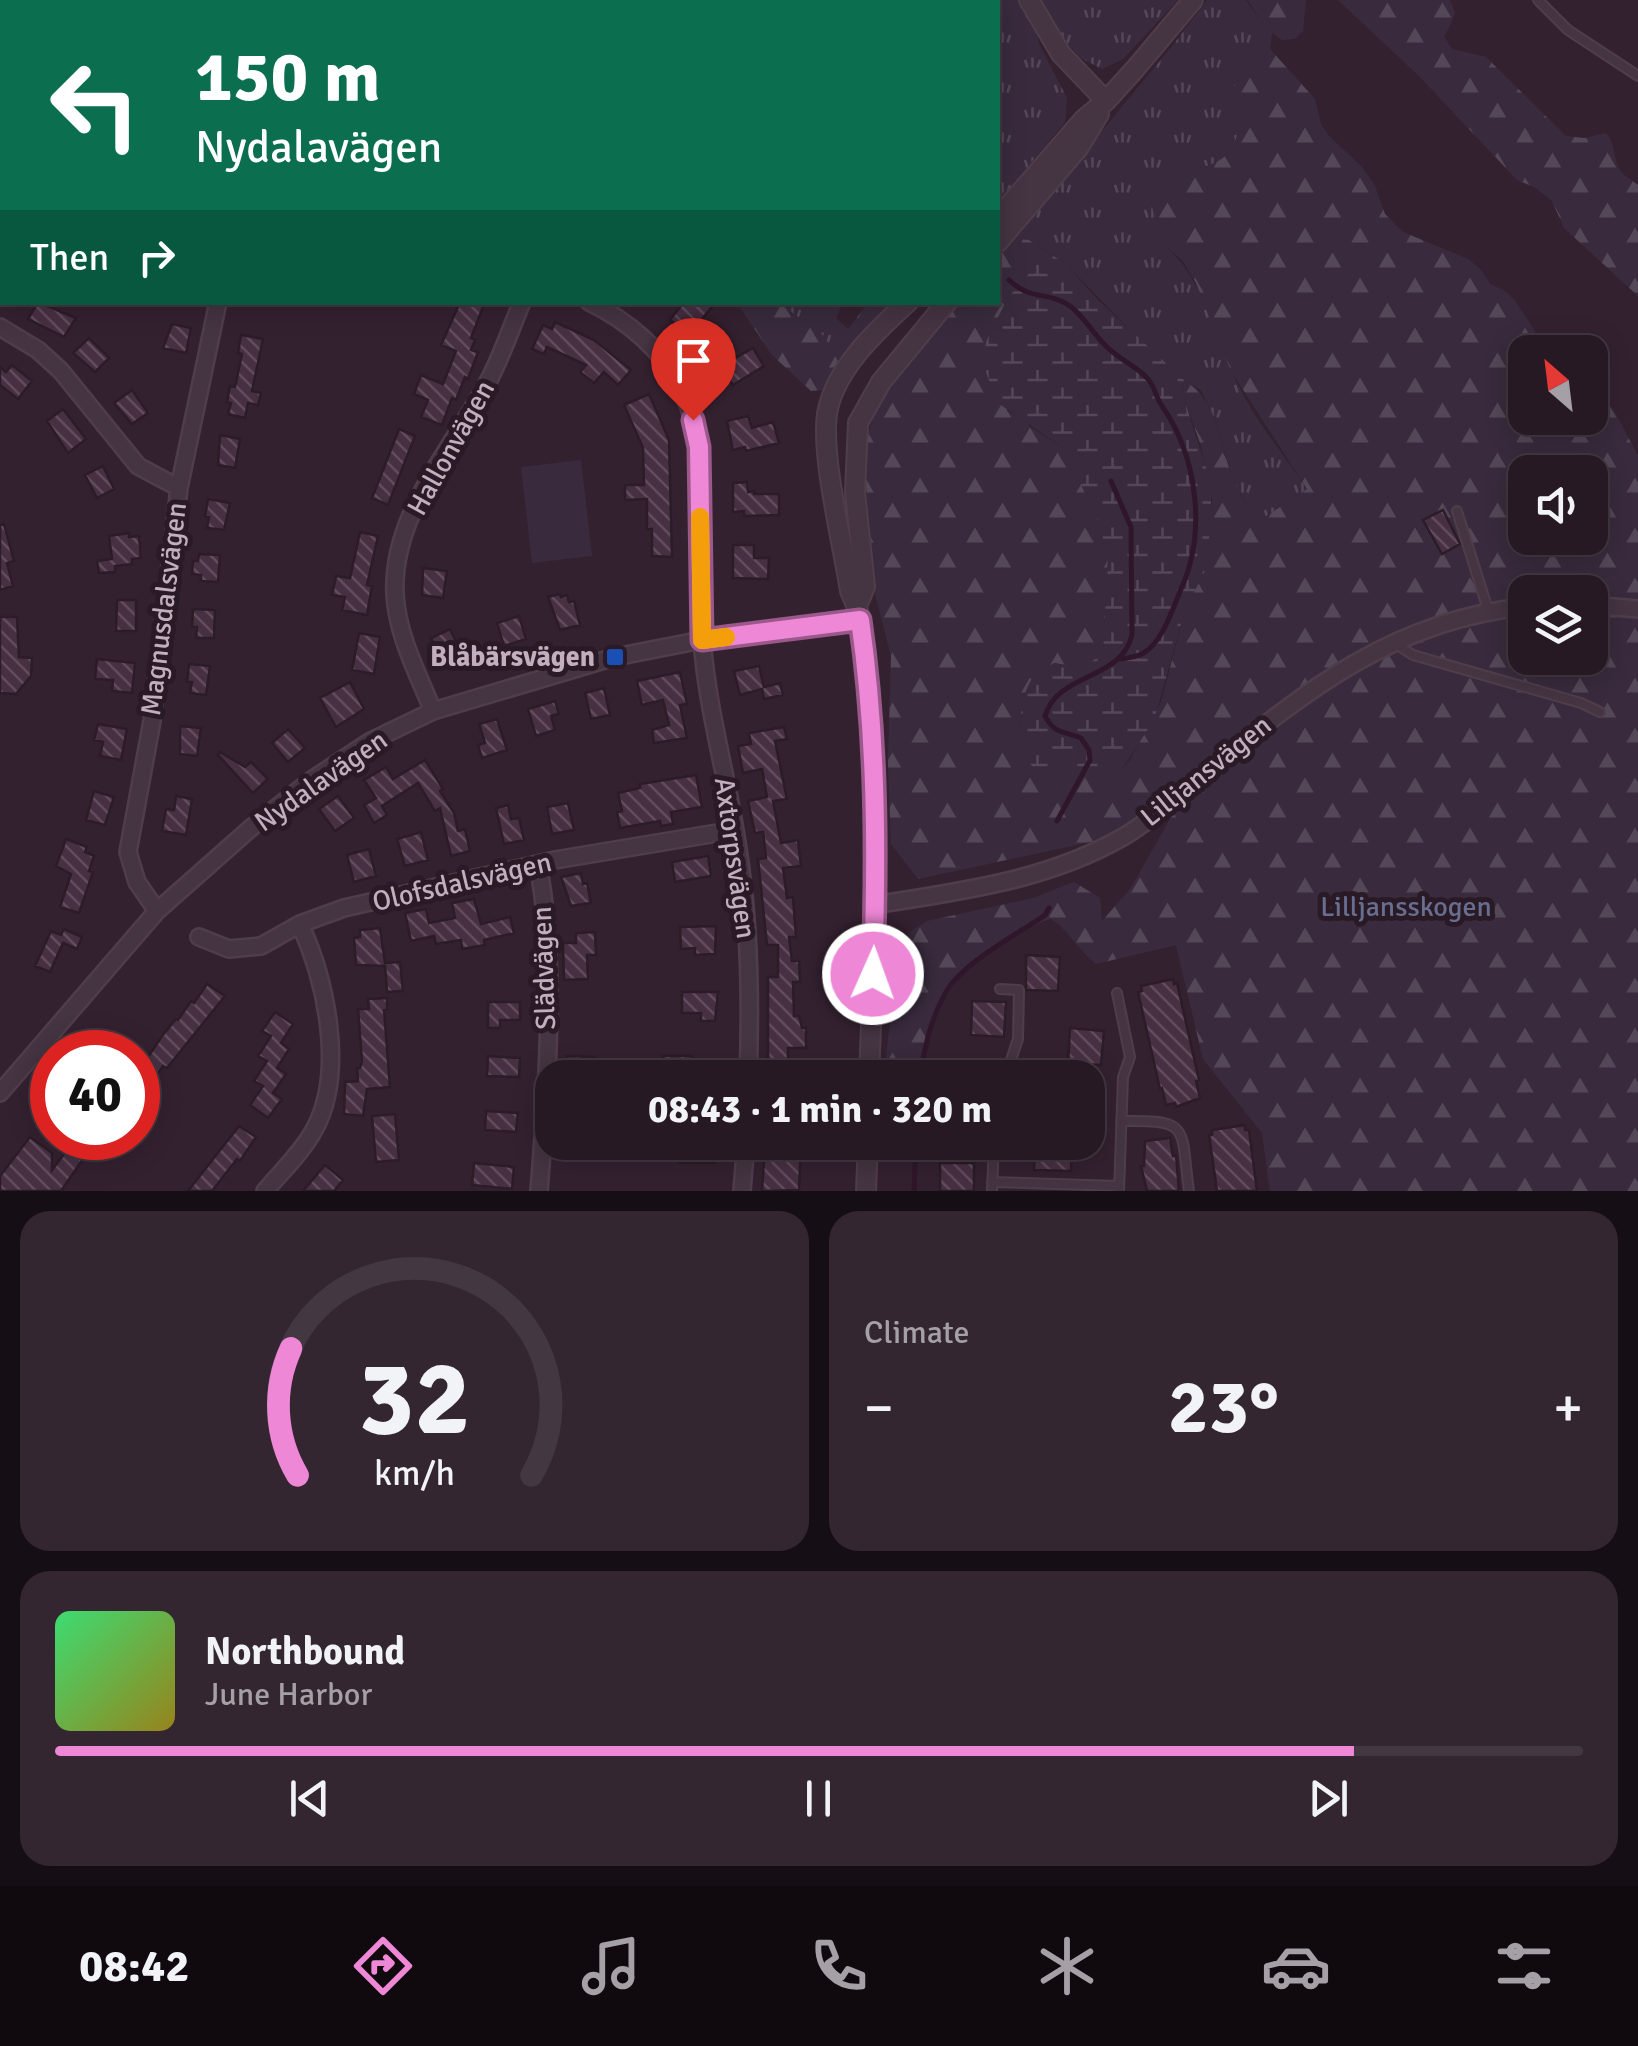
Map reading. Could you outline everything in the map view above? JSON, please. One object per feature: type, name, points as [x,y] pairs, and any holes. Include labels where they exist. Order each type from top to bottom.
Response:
[{"type":"street","points":[[1029,0],[1061,54],[1106,101]]},
{"type":"street","points":[[1000,240],[1080,147],[1106,101],[1193,0]]},
{"type":"street","points":[[1000,216],[1084,118],[1106,101]]},
{"type":"street","name":"Magnusdalsvägen","points":[[157,911],[136,882],[128,852],[152,721],[179,488],[217,305]]},
{"type":"street","name":"Hallonvägen","points":[[433,710],[395,597],[400,551],[415,508],[490,379],[521,305]]},
{"type":"street","points":[[594,305],[647,341],[672,371],[693,420],[699,447],[702,640]]},
{"type":"street","points":[[870,1060],[875,905],[874,770],[858,612],[850,591],[835,496],[827,414],[838,384],[852,362],[905,305]]},
{"type":"street","points":[[858,612],[864,587],[855,492],[858,424],[880,382],[944,305]]},
{"type":"street","points":[[0,327],[38,350],[61,370],[138,466],[179,488]]},
{"type":"street","points":[[1608,606],[1638,609]]},
{"type":"street","name":"Lilljansvägen","points":[[875,905],[998,884],[1078,861],[1155,814],[1313,687],[1393,642],[1424,630],[1508,610]]},
{"type":"street","name":"Nydalavägen","points":[[0,1093],[157,911],[252,827],[310,781],[369,742],[433,710],[615,657],[858,612]]},
{"type":"street","name":"Axtorpsvägen","points":[[702,640],[735,830],[750,975],[748,1060]]},
{"type":"street","name":"Olofsdalsvägen","points":[[198,937],[229,949],[261,946],[300,924],[344,908],[538,864],[735,830]]},
{"type":"street","name":"Slädvägen","points":[[538,864],[546,965],[547,1078],[539,1191]]},
{"type":"street","points":[[266,1191],[315,1129],[329,1072],[328,1018],[320,978],[300,924]]},
{"type":"street","points":[[742,1191],[745,1160]]},
{"type":"street","points":[[866,1191],[867,1160]]},
{"type":"lane","points":[[1538,0],[1568,30],[1638,76]]},
{"type":"lane","points":[[1458,511],[1489,613]]},
{"type":"lane","points":[[1393,642],[1413,656],[1581,703],[1600,712]]},
{"type":"lane","points":[[1000,989],[1019,990],[1018,1040],[1011,1060]]},
{"type":"lane","points":[[993,1160],[992,1186],[1119,1189],[1123,1077],[1130,1057],[1117,993]]},
{"type":"lane","points":[[1121,1121],[1168,1121],[1178,1128],[1190,1191]]},
{"type":"green space","points":[[1000,0],[1178,0],[1123,59],[1102,69],[1081,58],[1033,9],[1039,44],[1067,98],[1065,122],[1000,200]]},
{"type":"green space","points":[[1207,0],[1246,0],[1272,32],[1270,49],[1230,91],[1239,118],[1231,149],[1213,164],[1201,168],[1162,170],[1161,242],[1186,269],[1204,301],[1238,386],[1307,489],[1256,523],[1233,480],[1216,422],[1201,390],[1184,380],[1136,336],[1065,263],[1029,240],[1013,238]]},
{"type":"green space","points":[[1248,0],[1306,0],[1303,31],[1295,39],[1282,40],[1262,24]]},
{"type":"green space","points":[[1338,0],[1450,0],[1455,14],[1444,37],[1452,49],[1486,57],[1566,136],[1584,138],[1606,133],[1620,170],[1638,185],[1638,296],[1564,228],[1552,201],[1517,180],[1420,77]]},
{"type":"green space","name":"Lilljansskogen","points":[[1270,49],[1315,99],[1321,124],[1374,184],[1385,214],[1403,232],[1468,259],[1490,284],[1515,301],[1538,335],[1508,335],[1508,435],[1608,435],[1608,402],[1638,456],[1638,1191],[1270,1191],[1262,1133],[1203,1059],[1176,945],[1096,964],[1051,919],[983,958],[954,985],[935,1016],[923,1060],[886,1060],[895,974],[908,933],[927,921],[1033,898],[1074,882],[1100,898],[1102,921],[1131,888],[1187,789],[1128,834],[918,879],[891,844],[891,656],[874,590],[865,472],[866,441],[880,396],[957,305],[1000,305],[1000,254],[1013,238],[1029,240],[1047,252],[1007,299],[1007,411],[1025,419],[1030,427],[1065,449],[1100,526],[1108,559],[1103,653],[1081,666],[1054,663],[1027,701],[1022,737],[1034,768],[1105,775],[1122,769],[1161,702],[1186,607],[1205,571],[1212,501],[1201,446],[1183,395],[1184,380],[1196,389],[1211,412],[1233,479],[1256,523],[1307,489],[1231,371],[1196,283],[1182,260],[1161,242],[1151,203],[1162,170],[1201,168],[1223,157],[1237,137],[1239,118],[1230,91]]},
{"type":"green space","points":[[1047,252],[1065,263],[1098,300],[1184,380],[1183,395],[1211,484],[1205,571],[1186,607],[1154,720],[1122,769],[1105,775],[1034,768],[1021,737],[1024,697],[1036,674],[1054,663],[1086,664],[1103,652],[1108,559],[1100,526],[1065,449],[998,403],[983,365],[986,342],[1007,299]]},
{"type":"green space","points":[[738,305],[782,305],[824,336],[838,361],[823,390],[811,391],[772,355]]},
{"type":"green space","points":[[782,305],[842,305],[836,318],[848,329],[866,305],[889,305],[839,362],[824,336]]},
{"type":"green space","points":[[581,460],[592,556],[532,563],[521,467]]},
{"type":"building","points":[[36,305],[76,318],[64,337],[28,319]]},
{"type":"building","points":[[459,305],[484,305],[471,338],[475,340],[471,350],[478,352],[442,425],[421,417],[428,400],[414,394],[421,375],[443,384],[456,351],[441,345]]},
{"type":"building","points":[[682,305],[714,305],[697,325],[690,319],[681,329],[670,320]]},
{"type":"building","points":[[555,322],[594,340],[631,370],[618,385],[604,372],[594,383],[580,372],[586,365],[547,347],[544,354],[532,349],[543,325],[552,329]]},
{"type":"building","points":[[172,324],[191,328],[186,353],[163,348]]},
{"type":"building","points":[[241,335],[263,339],[252,391],[261,393],[258,405],[248,403],[245,418],[228,414],[231,403],[227,402],[230,386],[235,387],[242,354],[238,353]]},
{"type":"building","points":[[89,338],[109,358],[95,372],[73,353]]},
{"type":"building","points":[[753,348],[764,366],[733,385],[730,381],[719,388],[704,362],[720,354],[724,361],[730,361]]},
{"type":"building","points":[[12,365],[32,381],[18,399],[0,385],[0,367],[6,372]]},
{"type":"building","points":[[132,390],[148,413],[132,424],[114,403]]},
{"type":"building","points":[[649,394],[669,440],[672,557],[652,556],[647,499],[625,500],[625,485],[644,485],[643,448],[624,405]]},
{"type":"building","points":[[63,409],[86,439],[68,453],[47,421]]},
{"type":"building","points":[[748,416],[752,428],[773,422],[779,443],[733,450],[727,421]]},
{"type":"building","points":[[399,429],[415,436],[388,505],[372,498]]},
{"type":"building","points":[[220,435],[240,439],[235,468],[218,465]]},
{"type":"building","points":[[103,466],[114,489],[97,498],[85,475]]},
{"type":"building","points":[[747,482],[748,492],[779,494],[779,515],[744,516],[744,511],[733,512],[733,483]]},
{"type":"building","points":[[208,499],[230,503],[224,530],[207,528]]},
{"type":"building","points":[[1443,510],[1460,544],[1442,554],[1423,520]]},
{"type":"building","points":[[4,524],[14,561],[7,563],[13,586],[0,590],[0,525]]},
{"type":"building","points":[[360,532],[378,536],[367,585],[372,586],[367,615],[342,610],[345,597],[332,595],[336,576],[350,578]]},
{"type":"building","points":[[129,533],[129,537],[139,536],[141,558],[132,559],[132,564],[115,566],[115,572],[99,573],[97,561],[112,559],[109,536]]},
{"type":"building","points":[[733,545],[754,545],[754,558],[769,558],[768,579],[733,578]]},
{"type":"building","points":[[199,554],[220,555],[218,582],[201,581],[201,575],[192,574],[193,561],[198,561]]},
{"type":"building","points":[[423,568],[447,571],[443,598],[422,595]]},
{"type":"building","points":[[567,595],[569,602],[574,601],[580,625],[560,630],[548,597]]},
{"type":"building","points":[[117,600],[136,600],[136,631],[116,631]]},
{"type":"building","points":[[193,609],[215,610],[214,638],[196,638]]},
{"type":"building","points":[[519,616],[526,639],[504,646],[497,623]]},
{"type":"building","points":[[0,617],[17,617],[19,657],[32,658],[31,676],[16,694],[0,693]]},
{"type":"building","points":[[450,629],[464,659],[445,667],[431,638]]},
{"type":"building","points":[[359,633],[380,637],[374,674],[352,670]]},
{"type":"building","points":[[97,659],[135,663],[132,693],[112,691],[113,680],[95,679]]},
{"type":"building","points":[[189,664],[210,666],[206,695],[190,693]]},
{"type":"building","points":[[759,666],[764,687],[780,683],[783,695],[764,699],[762,689],[740,695],[734,671]]},
{"type":"building","points":[[680,672],[687,704],[680,705],[687,738],[654,743],[652,730],[669,725],[663,700],[642,705],[637,681]]},
{"type":"building","points":[[350,682],[364,709],[336,727],[320,698]]},
{"type":"building","points":[[604,688],[610,715],[591,719],[585,693]]},
{"type":"building","points":[[555,701],[559,714],[551,716],[555,730],[536,736],[528,709]]},
{"type":"building","points":[[497,719],[507,750],[482,758],[478,745],[485,743],[479,724]]},
{"type":"building","points":[[98,724],[127,729],[121,760],[100,756],[103,742],[94,740]]},
{"type":"building","points":[[180,726],[201,728],[197,756],[180,754]]},
{"type":"building","points":[[784,727],[787,739],[775,741],[787,799],[773,801],[781,843],[798,840],[801,866],[783,868],[787,898],[793,897],[796,937],[789,937],[792,961],[799,961],[800,982],[793,982],[794,1016],[799,1016],[802,1028],[806,1028],[806,1048],[788,1048],[788,1060],[768,1060],[768,977],[778,977],[778,945],[767,945],[758,859],[766,858],[763,832],[755,833],[748,801],[767,797],[762,769],[743,773],[738,746],[751,744],[749,733]]},
{"type":"building","points":[[288,729],[305,748],[288,762],[272,743]]},
{"type":"building","points":[[220,752],[245,767],[251,762],[268,779],[253,793],[218,755]]},
{"type":"building","points":[[425,760],[443,789],[440,791],[454,813],[458,831],[465,829],[470,851],[451,856],[440,808],[435,811],[418,783],[382,806],[387,815],[374,823],[364,805],[376,798],[364,780],[386,767],[393,779]]},
{"type":"building","points":[[696,775],[702,807],[671,812],[673,824],[661,826],[660,821],[620,828],[618,793],[640,788],[640,784]]},
{"type":"building","points":[[94,791],[114,797],[105,825],[86,820]]},
{"type":"building","points":[[176,796],[192,799],[186,835],[162,831],[166,809],[174,810]]},
{"type":"building","points":[[338,796],[354,818],[335,831],[319,809]]},
{"type":"building","points":[[568,803],[574,830],[552,834],[547,807]]},
{"type":"building","points":[[508,805],[511,819],[519,818],[524,840],[504,844],[496,808]]},
{"type":"building","points":[[421,832],[428,860],[405,866],[397,839]]},
{"type":"building","points":[[66,839],[87,847],[85,852],[94,856],[89,871],[93,872],[79,913],[60,907],[71,874],[56,866]]},
{"type":"building","points":[[369,849],[376,876],[354,882],[347,855]]},
{"type":"building","points":[[708,856],[711,876],[675,882],[672,862]]},
{"type":"building","points":[[581,873],[591,903],[571,906],[561,877]]},
{"type":"building","points":[[474,899],[481,924],[510,917],[514,933],[462,949],[461,940],[436,944],[434,936],[411,941],[405,913],[426,909],[429,923],[455,918],[452,903]]},
{"type":"building","points":[[716,926],[715,954],[695,955],[695,948],[681,949],[680,927]]},
{"type":"building","points":[[380,928],[385,963],[400,962],[403,991],[387,992],[385,966],[356,965],[354,938],[360,937],[360,930]]},
{"type":"building","points":[[64,929],[82,937],[77,949],[63,943],[50,972],[35,966],[51,931],[61,935]]},
{"type":"building","points":[[595,932],[596,955],[587,955],[588,979],[564,980],[563,943],[576,943],[576,933]]},
{"type":"building","points":[[1026,955],[1060,957],[1058,991],[1026,990]]},
{"type":"building","points":[[1173,979],[1177,983],[1200,1098],[1176,1107],[1175,1103],[1166,1105],[1160,1089],[1138,992],[1142,991],[1141,986]]},
{"type":"building","points":[[207,984],[225,996],[167,1068],[163,1066],[160,1070],[160,1039],[191,1001],[194,1003]]},
{"type":"building","points":[[682,992],[718,992],[715,1021],[701,1021],[701,1013],[682,1013]]},
{"type":"building","points":[[387,998],[384,1010],[390,1087],[367,1089],[363,1116],[344,1114],[345,1082],[358,1081],[357,1068],[362,1061],[358,1009],[369,1009],[368,999]]},
{"type":"building","points":[[972,1001],[1006,1002],[1004,1037],[971,1035]]},
{"type":"building","points":[[488,1002],[520,1002],[520,1020],[500,1020],[500,1028],[488,1028]]},
{"type":"building","points":[[275,1012],[293,1024],[281,1043],[289,1049],[277,1068],[286,1074],[273,1093],[282,1099],[268,1118],[250,1105],[263,1086],[254,1081],[267,1061],[258,1056],[271,1036],[262,1031]]},
{"type":"building","points":[[1070,1028],[1104,1031],[1101,1060],[1068,1060]]},
{"type":"building","points":[[488,1056],[520,1058],[519,1077],[487,1076]]},
{"type":"building","points":[[567,1056],[595,1057],[595,1060],[567,1060]]},
{"type":"building","points":[[663,1056],[692,1056],[692,1060],[663,1060]]},
{"type":"building","points":[[486,1111],[518,1113],[516,1132],[485,1130]]},
{"type":"building","points":[[395,1114],[399,1160],[376,1162],[372,1116]]},
{"type":"building","points":[[1245,1125],[1245,1130],[1249,1130],[1257,1191],[1217,1191],[1209,1135],[1212,1130]]},
{"type":"building","points":[[239,1126],[256,1137],[240,1161],[237,1159],[212,1191],[188,1191]]},
{"type":"building","points":[[30,1137],[30,1160],[52,1160],[52,1170],[60,1160],[82,1160],[61,1191],[0,1191],[0,1176]]},
{"type":"building","points":[[1170,1138],[1173,1156],[1176,1155],[1179,1191],[1147,1191],[1141,1166],[1145,1141]]},
{"type":"building","points":[[679,1160],[715,1160],[715,1163]]},
{"type":"building","points":[[764,1160],[800,1160],[799,1190],[762,1191]]},
{"type":"building","points":[[1034,1160],[1071,1160],[1071,1171],[1034,1170]]},
{"type":"building","points":[[474,1163],[514,1167],[512,1189],[472,1185]]},
{"type":"building","points":[[940,1163],[974,1163],[974,1191],[940,1191]]},
{"type":"building","points":[[325,1165],[343,1180],[334,1191],[303,1191]]},
{"type":"waterway","points":[[1009,280],[1024,291],[1070,306],[1111,351],[1148,379],[1174,426],[1190,471],[1196,519],[1189,567],[1181,589],[1166,625],[1149,649],[1120,659]]},
{"type":"waterway","points":[[1057,821],[1090,760],[1089,750],[1081,738],[1056,729],[1045,716],[1063,691],[1116,661],[1132,635],[1131,527],[1111,481]]},
{"type":"waterway","points":[[923,1060],[932,1024],[953,983],[963,971],[1045,915],[1049,908]]},
{"type":"waterway","points":[[914,1191],[915,1160]]},
{"type":"slow traffic","points":[[700,517],[702,640],[726,637]]},
{"type":"place","name":"Blåbärsvägen","points":[[615,657]]},
{"type":"route","points":[[693,420],[699,447],[702,640],[860,620],[874,770],[873,974]]}]
